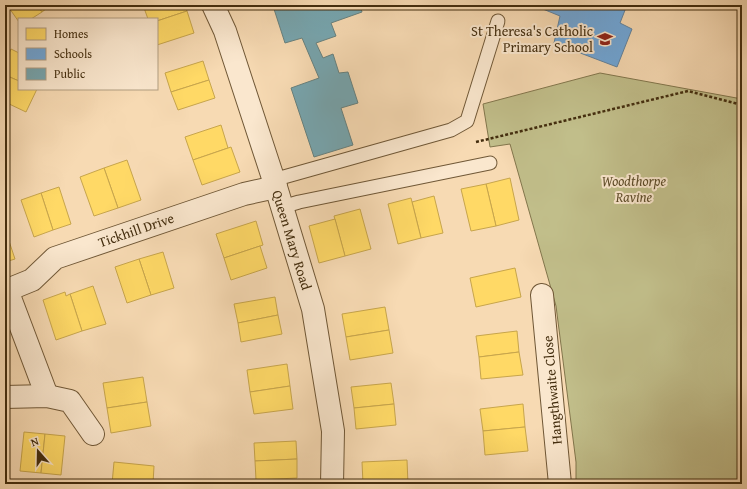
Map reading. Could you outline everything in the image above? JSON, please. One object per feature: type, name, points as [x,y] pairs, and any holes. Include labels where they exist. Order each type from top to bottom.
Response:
[{"type":"street","name":"Queen Mary Road","points":[[213,5],[225,31],[277,191],[313,309],[333,431],[332,484]]},
{"type":"street","name":"Tickhill Drive","points":[[6,290],[32,280],[55,258],[244,194],[277,191]]},
{"type":"street","points":[[6,290],[47,396]]},
{"type":"street","name":"Hangthwaite Close","points":[[542,295],[560,484]]},
{"type":"street","points":[[5,397],[47,396],[70,401],[93,434]]},
{"type":"lane","points":[[277,191],[451,130],[467,121],[498,22]]},
{"type":"lane","points":[[277,191],[299,202],[490,163]]},
{"type":"path","points":[[475,142],[688,91],[742,105]]},
{"type":"green space","name":"Woodthorpe Ravine","points":[[600,73],[742,99],[742,484],[576,484],[576,462],[556,306],[510,144],[490,147],[483,104]]},
{"type":"building: Homes","points":[[7,5],[37,5],[42,12],[33,18],[18,18],[18,21]]},
{"type":"building: Homes","points":[[37,5],[51,5],[42,12]]},
{"type":"building: Homes","points":[[143,5],[185,5],[187,11],[158,21],[158,18],[148,18]]},
{"type":"building: Homes","points":[[187,11],[194,33],[158,45],[158,21]]},
{"type":"building: Homes","points":[[11,49],[18,52],[18,81],[5,75],[5,62]]},
{"type":"building: Homes","points":[[203,61],[209,80],[171,92],[165,73]]},
{"type":"building: Homes","points":[[5,75],[18,81],[18,90],[37,90],[26,112],[5,102]]},
{"type":"building: Homes","points":[[209,80],[215,98],[178,110],[171,92]]},
{"type":"building: Homes","points":[[221,125],[228,148],[193,160],[185,137]]},
{"type":"building: Homes","points":[[231,147],[240,172],[202,185],[193,160]]},
{"type":"building: Homes","points":[[127,160],[141,200],[118,208],[104,168]]},
{"type":"building: Homes","points":[[104,168],[118,208],[94,216],[80,177]]},
{"type":"building: Homes","points":[[510,178],[519,220],[496,226],[486,184]]},
{"type":"building: Homes","points":[[486,184],[496,226],[471,231],[461,189]]},
{"type":"building: Homes","points":[[59,187],[71,224],[53,230],[41,193]]},
{"type":"building: Homes","points":[[41,193],[53,230],[34,237],[21,200]]},
{"type":"building: Homes","points":[[434,196],[443,233],[421,238],[412,202]]},
{"type":"building: Homes","points":[[411,198],[421,238],[398,244],[388,204]]},
{"type":"building: Homes","points":[[360,209],[371,249],[345,256],[334,216]]},
{"type":"building: Homes","points":[[335,219],[345,256],[319,263],[309,226]]},
{"type":"building: Homes","points":[[256,221],[263,245],[224,258],[216,234]]},
{"type":"building: Homes","points":[[5,229],[15,259],[5,262]]},
{"type":"building: Homes","points":[[260,246],[267,268],[231,280],[224,258]]},
{"type":"building: Homes","points":[[163,252],[174,288],[151,295],[139,259]]},
{"type":"building: Homes","points":[[139,259],[151,295],[127,303],[115,267]]},
{"type":"building: Homes","points":[[515,268],[521,297],[476,307],[470,278]]},
{"type":"building: Homes","points":[[93,286],[106,324],[82,331],[70,294]]},
{"type":"building: Homes","points":[[65,292],[66,296],[70,294],[82,331],[56,340],[43,300]]},
{"type":"building: Homes","points":[[275,297],[278,315],[238,323],[234,304]]},
{"type":"building: Homes","points":[[385,307],[389,330],[346,337],[342,314]]},
{"type":"building: Homes","points":[[278,315],[282,334],[241,342],[238,323]]},
{"type":"building: Homes","points":[[389,330],[393,353],[350,360],[346,337]]},
{"type":"building: Homes","points":[[517,331],[519,352],[479,357],[476,336]]},
{"type":"building: Homes","points":[[519,352],[523,375],[481,379],[479,357]]},
{"type":"building: Homes","points":[[287,364],[290,386],[250,392],[247,370]]},
{"type":"building: Homes","points":[[143,377],[147,402],[107,408],[103,383]]},
{"type":"building: Homes","points":[[391,383],[394,404],[354,408],[351,387]]},
{"type":"building: Homes","points":[[290,386],[293,409],[254,414],[250,392]]},
{"type":"building: Homes","points":[[147,402],[151,426],[111,433],[107,408]]},
{"type":"building: Homes","points":[[394,404],[396,425],[356,429],[354,408]]},
{"type":"building: Homes","points":[[523,404],[525,427],[483,431],[480,409]]},
{"type":"building: Homes","points":[[525,427],[528,451],[485,455],[483,431]]},
{"type":"building: Homes","points":[[24,432],[45,434],[41,473],[20,471]]},
{"type":"building: Homes","points":[[45,434],[65,436],[61,475],[41,473]]},
{"type":"building: Homes","points":[[296,441],[297,459],[255,461],[254,443]]},
{"type":"building: Homes","points":[[297,459],[297,478],[256,480],[255,461]]},
{"type":"building: Homes","points":[[407,460],[408,484],[363,484],[362,462]]},
{"type":"building: Homes","points":[[114,462],[154,466],[153,484],[112,484]]},
{"type":"building: Schools","points":[[533,5],[627,5],[620,23],[632,29],[617,67],[554,43],[560,16]]},
{"type":"building: Public","points":[[266,5],[360,5],[362,12],[331,23],[336,36],[316,43],[323,58],[333,54],[339,73],[348,72],[358,103],[341,108],[353,145],[314,157],[291,88],[319,78],[302,38],[285,43],[273,6],[267,8]]},
{"type":"place","name":"St Theresa's Catholic Primary School","points":[[605,39]]}]
